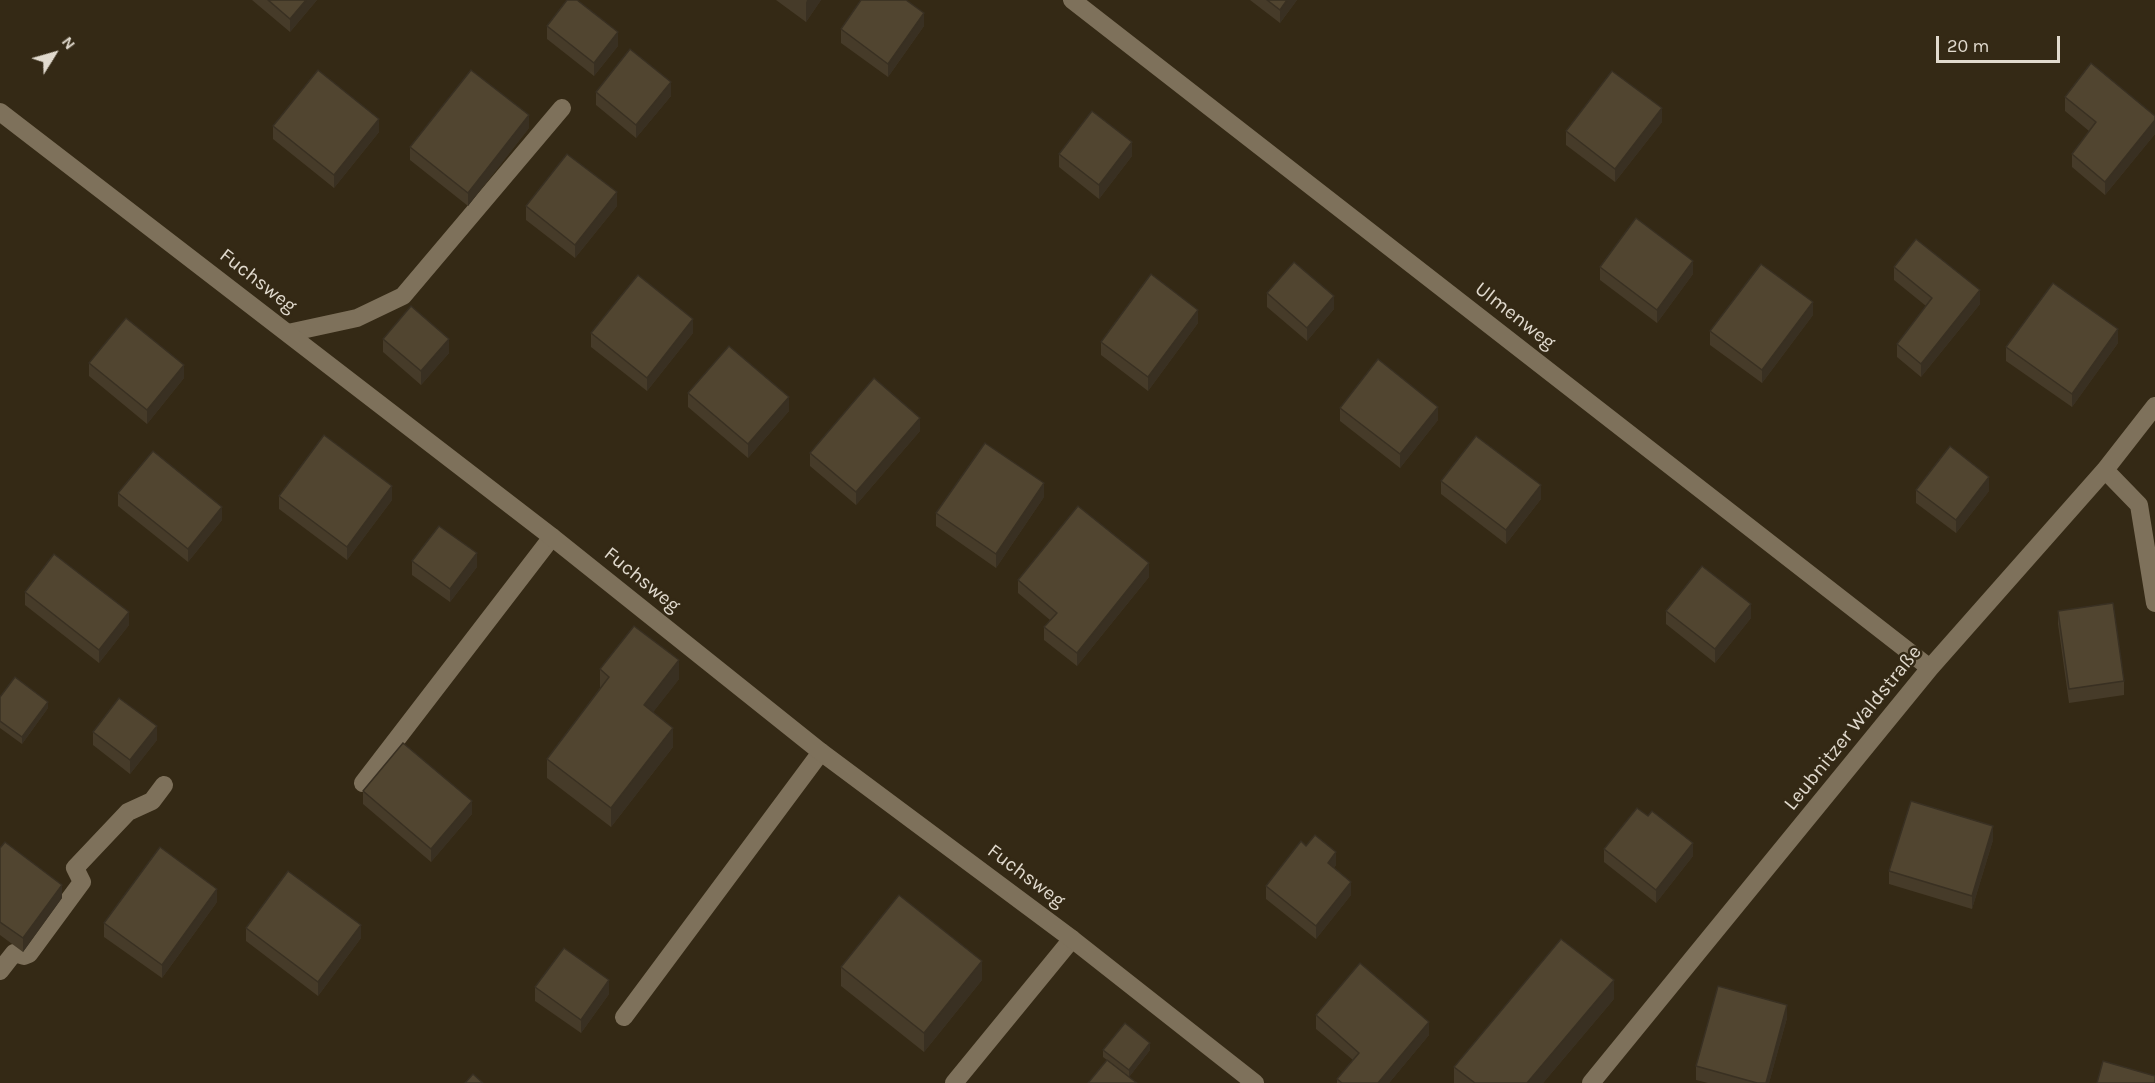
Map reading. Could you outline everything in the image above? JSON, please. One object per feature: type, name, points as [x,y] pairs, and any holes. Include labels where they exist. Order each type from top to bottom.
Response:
[{"type":"street","name":"Ulmenweg","points":[[1072,0],[1930,668]]},
{"type":"street","points":[[288,333],[357,318],[403,296],[561,108]]},
{"type":"street","name":"Fuchsweg","points":[[0,112],[552,537],[821,752],[1072,939],[1255,1083]]},
{"type":"street","name":"Leubnitzer Waldstraße","points":[[1591,1083],[1930,668],[2105,470],[2155,406]]},
{"type":"street","points":[[2105,470],[2139,505],[2155,603]]},
{"type":"street","points":[[363,783],[552,537]]},
{"type":"street","points":[[624,1017],[821,752]]},
{"type":"street","points":[[0,971],[14,952],[24,956],[29,954],[82,882],[75,868],[128,812],[152,801],[164,785]]},
{"type":"street","points":[[954,1083],[1072,939]]},
{"type":"building","points":[[268,0],[306,0],[290,19]]},
{"type":"building","points":[[567,0],[577,0],[618,32],[594,63],[547,26]]},
{"type":"building","points":[[861,0],[906,0],[924,13],[888,64],[841,29]]},
{"type":"building","points":[[1267,0],[1287,0],[1280,10]]},
{"type":"building","points":[[630,49],[671,82],[636,125],[596,92]]},
{"type":"building","points":[[2091,63],[2155,116],[2155,120],[2105,182],[2072,154],[2096,122],[2065,97]]},
{"type":"building","points":[[318,70],[379,119],[334,175],[273,126]]},
{"type":"building","points":[[471,70],[529,115],[468,193],[410,147]]},
{"type":"building","points":[[1612,71],[1662,108],[1615,169],[1566,131]]},
{"type":"building","points":[[1092,111],[1132,142],[1099,185],[1059,154]]},
{"type":"building","points":[[567,154],[617,192],[575,245],[526,206]]},
{"type":"building","points":[[1636,218],[1693,261],[1657,310],[1600,267]]},
{"type":"building","points":[[1916,239],[1980,290],[1921,364],[1897,344],[1932,298],[1894,267]]},
{"type":"building","points":[[1294,262],[1334,296],[1307,328],[1267,293]]},
{"type":"building","points":[[1761,264],[1813,302],[1762,370],[1710,331]]},
{"type":"building","points":[[1151,274],[1198,310],[1148,377],[1101,342]]},
{"type":"building","points":[[638,275],[693,319],[647,378],[591,333]]},
{"type":"building","points":[[2053,283],[2118,329],[2072,394],[2006,347]]},
{"type":"building","points":[[411,306],[449,339],[421,371],[383,339]]},
{"type":"building","points":[[126,318],[184,365],[147,410],[89,363]]},
{"type":"building","points":[[729,346],[789,397],[748,444],[688,393]]},
{"type":"building","points":[[1378,359],[1438,407],[1400,454],[1340,408]]},
{"type":"building","points":[[874,378],[920,418],[856,492],[810,453]]},
{"type":"building","points":[[324,435],[392,486],[347,547],[279,496]]},
{"type":"building","points":[[1476,436],[1541,485],[1506,530],[1441,481]]},
{"type":"building","points":[[985,443],[1044,483],[996,554],[936,513]]},
{"type":"building","points":[[1950,446],[1989,477],[1956,520],[1916,490]]},
{"type":"building","points":[[153,451],[222,507],[188,549],[118,493]]},
{"type":"building","points":[[1078,506],[1149,563],[1077,653],[1044,627],[1057,613],[1018,580]]},
{"type":"building","points":[[439,526],[477,553],[450,589],[412,561]]},
{"type":"building","points":[[54,554],[129,612],[99,650],[25,592]]},
{"type":"building","points":[[1702,566],[1751,604],[1715,649],[1666,611]]},
{"type":"building","points":[[2113,603],[2124,681],[2069,689],[2058,611]]},
{"type":"building","points":[[634,626],[679,660],[644,705],[673,728],[611,808],[547,759],[609,677],[600,669]]},
{"type":"building","points":[[15,677],[48,702],[22,737],[0,721],[0,697]]},
{"type":"building","points":[[119,698],[157,726],[130,760],[93,732]]},
{"type":"building","points":[[403,743],[472,801],[431,849],[363,791]]},
{"type":"building","points":[[1911,801],[1993,826],[1972,896],[1889,871]]},
{"type":"building","points":[[1637,808],[1648,816],[1652,811],[1693,843],[1656,890],[1604,849]]},
{"type":"building","points":[[1315,835],[1336,852],[1328,863],[1351,882],[1316,926],[1266,886],[1301,841],[1306,846]]},
{"type":"building","points":[[5,842],[62,885],[23,938],[0,922],[0,848]]},
{"type":"building","points":[[160,847],[217,889],[162,965],[104,923]]},
{"type":"building","points":[[288,871],[361,925],[318,982],[246,928]]},
{"type":"building","points":[[899,895],[982,961],[924,1033],[841,967]]},
{"type":"building","points":[[1561,939],[1614,980],[1527,1083],[1475,1083],[1454,1067]]},
{"type":"building","points":[[564,948],[609,980],[581,1020],[535,987]]},
{"type":"building","points":[[1360,963],[1429,1022],[1378,1083],[1342,1083],[1337,1079],[1359,1053],[1316,1015]]},
{"type":"building","points":[[1718,986],[1787,1005],[1766,1083],[1757,1083],[1696,1066]]},
{"type":"building","points":[[1125,1023],[1150,1043],[1129,1070],[1103,1050]]},
{"type":"building","points":[[1107,1060],[1137,1083],[1088,1083]]},
{"type":"building","points":[[2103,1061],[2155,1076],[2155,1083],[2097,1083]]},
{"type":"building","points":[[473,1074],[483,1083],[465,1083]]}]
